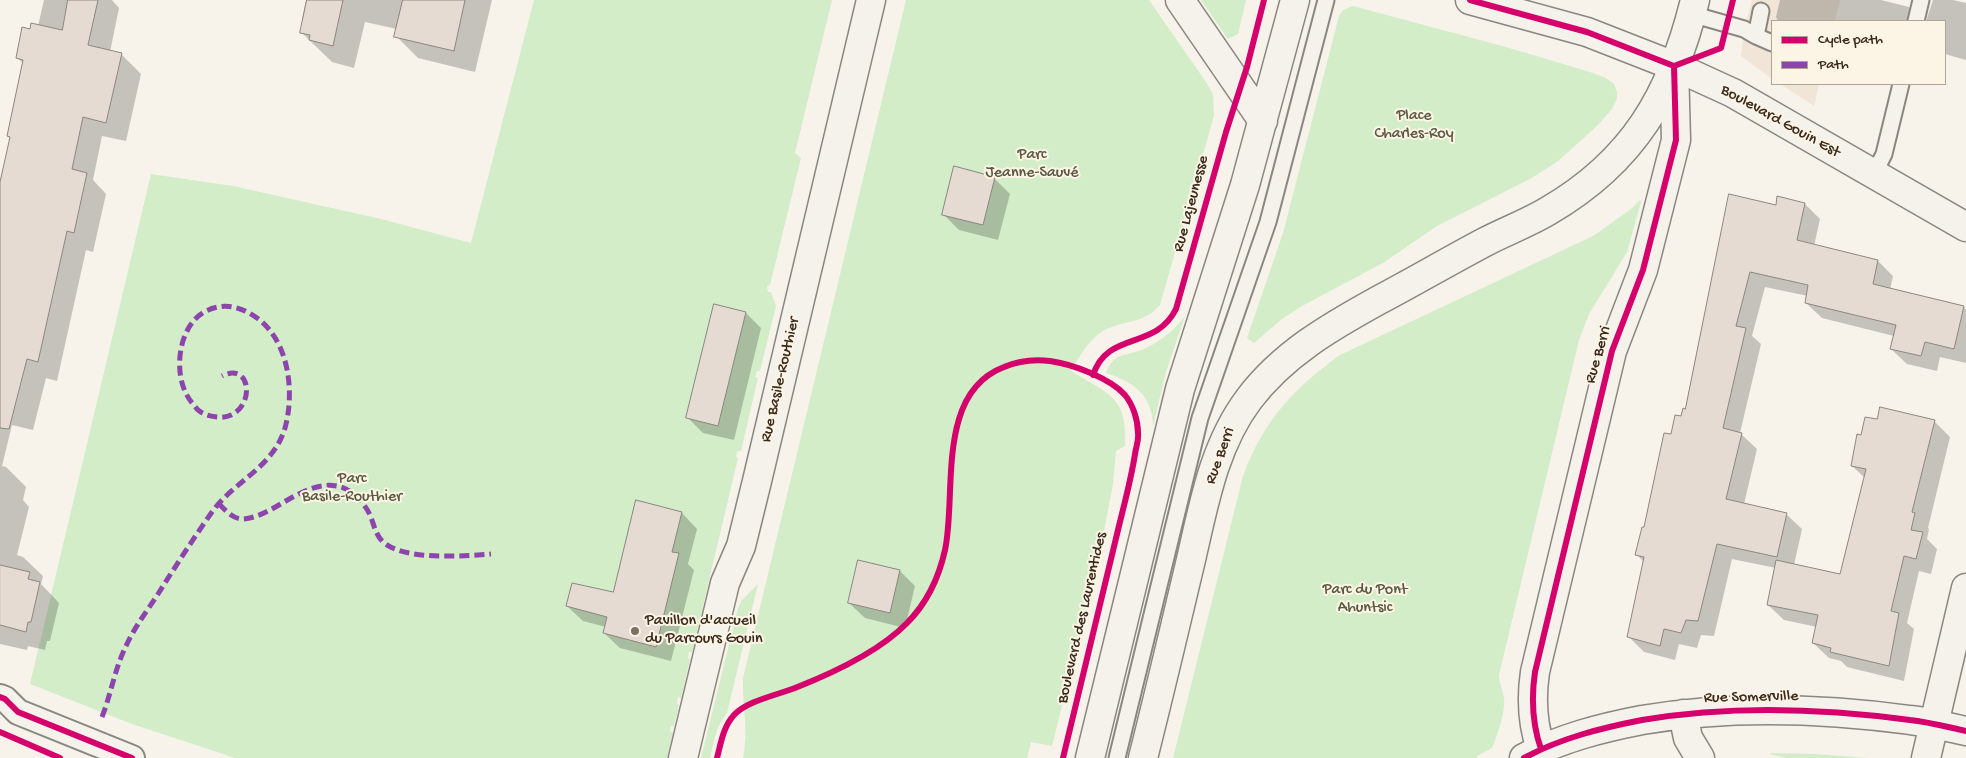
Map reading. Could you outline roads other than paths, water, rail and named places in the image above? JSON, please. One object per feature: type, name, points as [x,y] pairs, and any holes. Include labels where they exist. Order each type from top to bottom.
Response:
[{"type":"street","name":"Rue Basile-Routhier","points":[[683,758],[725,583],[741,546],[758,481],[871,0]]},
{"type":"street","points":[[1180,0],[1263,120]]},
{"type":"street","points":[[1143,758],[1181,495],[1187,363],[1245,185],[1295,0]]},
{"type":"street","name":"Boulevard Gouin Est","points":[[1534,0],[1587,32]]},
{"type":"street","name":"Boulevard Gouin Est","points":[[1482,2],[1587,32],[1674,66],[1733,94],[1966,227]]},
{"type":"street","name":"Rue Berri","points":[[1181,495],[1219,454],[1235,419],[1257,390],[1303,345],[1336,324],[1454,258],[1547,211],[1581,190],[1607,168],[1644,127],[1660,100],[1674,66],[1693,7]]},
{"type":"street","name":"Rue Berri","points":[[1535,755],[1532,690],[1535,672],[1612,351],[1643,270],[1676,140],[1674,66]]},
{"type":"street","points":[[1090,758],[1181,495]]},
{"type":"street","points":[[1926,758],[1966,588]]},
{"type":"street","points":[[0,697],[5,699],[18,712],[132,758]]},
{"type":"street","name":"Rue Somerville","points":[[1535,755],[1559,741],[1604,728],[1683,714],[1720,710],[1810,710],[1853,713],[1933,724],[1966,731]]},
{"type":"street","name":"Rue Somerville","points":[[1683,714],[1688,738],[1700,758]]},
{"type":"lane","points":[[1117,758],[1181,495],[1206,401],[1233,328],[1268,222],[1326,0]]},
{"type":"lane","points":[[1916,20],[1921,0]]},
{"type":"lane","points":[[1693,7],[1771,42]]},
{"type":"lane","points":[[1756,36],[1762,11]]},
{"type":"lane","points":[[1874,174],[1884,154],[1901,85]]},
{"type":"place","name":"Pavillon d'accueil du Parcours Gouin","points":[[635,631]]},
{"type":"park label","name":"Place Charles-Roy","points":[[1414,126]]},
{"type":"park label","name":"Parc Jeanne-Sauvé","points":[[1032,165]]},
{"type":"park label","name":"Parc Basile-Routhier","points":[[352,489]]},
{"type":"park label","name":"Parc du Pont Ahuntsic","points":[[1365,600]]}]
